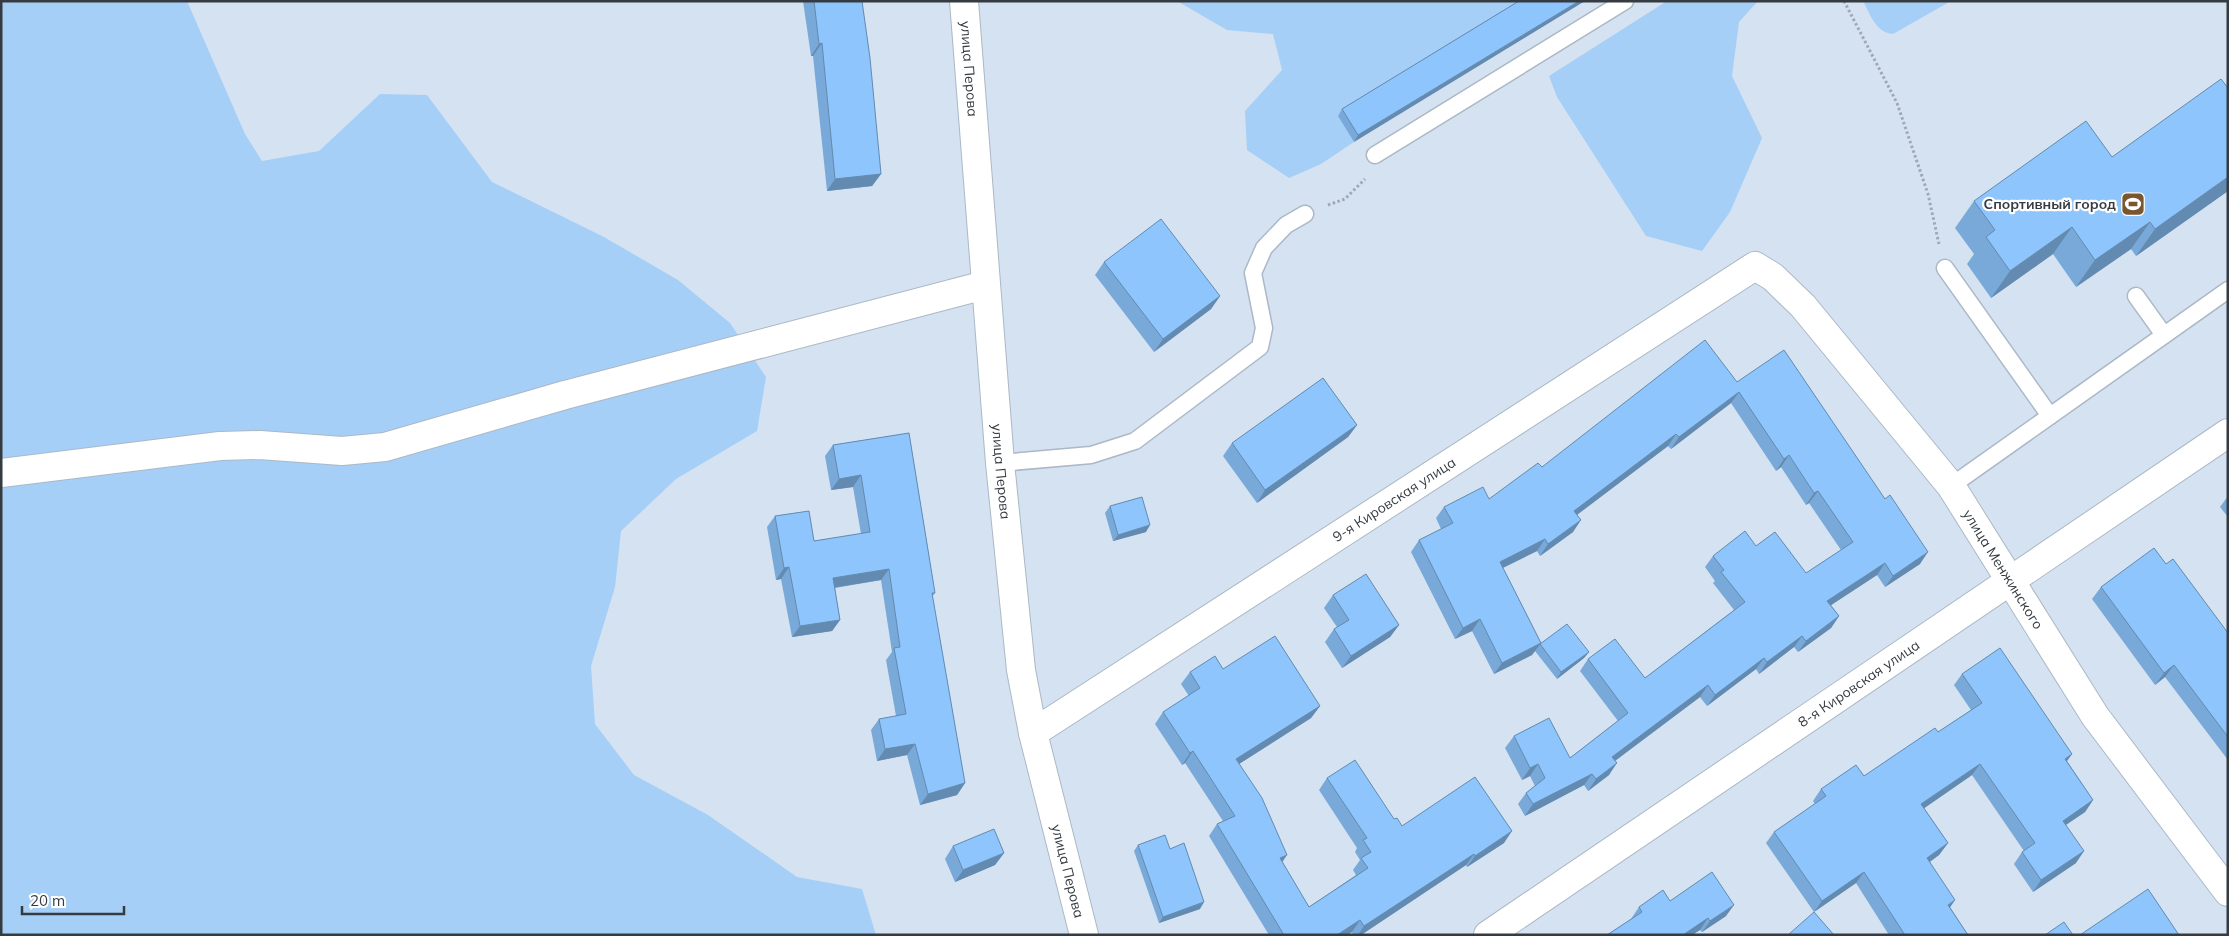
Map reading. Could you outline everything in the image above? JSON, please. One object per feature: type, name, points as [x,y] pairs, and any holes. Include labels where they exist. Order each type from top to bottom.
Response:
[{"type":"street","name":"улица Перова","points":[[964,1],[1000,463],[1021,670],[1033,733],[1084,935]]},
{"type":"street","name":"улица Менжинского","points":[[1755,266],[1773,276],[1803,306],[1951,486],[2012,580],[2095,716],[2228,892]]},
{"type":"street","name":"9-я Кировская улица","points":[[1033,733],[1755,266]]},
{"type":"street","points":[[1,473],[220,446],[260,445],[342,451],[384,447],[565,395],[985,285]]},
{"type":"street","name":"8-я Кировская улица","points":[[1488,935],[2228,433]]},
{"type":"lane","points":[[1375,156],[1625,1]]},
{"type":"lane","points":[[1000,463],[1092,455],[1135,441],[1260,347],[1264,328],[1253,273],[1264,248],[1286,225],[1305,214]]},
{"type":"lane","points":[[1944,268],[2050,416]]},
{"type":"lane","points":[[1951,486],[2228,290]]},
{"type":"lane","points":[[2136,296],[2164,335]]},
{"type":"path","points":[[1844,1],[1898,103],[1928,194],[1944,268]]},
{"type":"path","points":[[1305,214],[1345,199],[1366,178],[1375,156]]},
{"type":"shaded area","points":[[1,1],[187,1],[245,134],[262,161],[319,151],[380,94],[427,95],[492,182],[604,237],[678,280],[730,323],[766,377],[757,431],[676,479],[621,531],[615,587],[591,666],[595,724],[634,775],[708,815],[797,877],[862,889],[876,935],[1,935]]},
{"type":"shaded area","points":[[1177,1],[1526,1],[1338,115],[1354,142],[1321,164],[1289,178],[1247,150],[1245,111],[1282,70],[1273,34],[1227,30]]},
{"type":"shaded area","points":[[1667,1],[1758,1],[1739,22],[1732,76],[1762,138],[1730,212],[1702,251],[1646,236],[1557,97],[1549,76]]},
{"type":"shaded area","points":[[1863,1],[1951,1],[1893,34],[1887,33],[1878,27]]},
{"type":"building","points":[[814,1],[862,1],[870,58],[881,174],[835,179],[822,43],[819,44]]},
{"type":"building","points":[[1519,1],[1579,1],[1358,135],[1342,109]]},
{"type":"building","points":[[2221,79],[2228,88],[2228,177],[2155,229],[2150,222],[2095,260],[2072,227],[2010,271],[1986,237],[1995,230],[1974,201],[2086,121],[2112,157]]},
{"type":"building","points":[[1161,219],[1220,296],[1163,339],[1104,262]]},
{"type":"building","points":[[1705,340],[1737,382],[1784,350],[1885,499],[1890,495],[1928,552],[1893,576],[1885,563],[1827,601],[1839,616],[1806,641],[1802,636],[1767,662],[1764,658],[1715,695],[1708,685],[1612,757],[1617,763],[1596,779],[1592,774],[1533,804],[1526,793],[1545,778],[1538,764],[1530,768],[1514,736],[1549,718],[1570,758],[1628,713],[1588,659],[1615,639],[1645,678],[1745,602],[1721,572],[1724,570],[1713,556],[1745,531],[1756,546],[1775,532],[1806,573],[1853,542],[1818,491],[1814,493],[1789,455],[1784,459],[1739,392],[1679,437],[1676,434],[1574,511],[1581,520],[1548,544],[1545,539],[1500,562],[1541,643],[1502,663],[1480,619],[1463,628],[1419,540],[1453,523],[1444,507],[1483,487],[1489,499],[1538,463],[1542,467]]},
{"type":"building","points":[[1323,378],[1357,425],[1265,490],[1232,443]]},
{"type":"building","points":[[909,433],[935,593],[932,593],[965,783],[928,794],[915,744],[885,749],[879,719],[906,714],[894,648],[900,647],[889,569],[833,578],[840,620],[800,626],[789,567],[784,568],[775,516],[809,511],[814,541],[870,532],[861,475],[839,479],[833,445]]},
{"type":"building","points":[[1142,497],[1150,525],[1118,535],[1110,506]]},
{"type":"building","points":[[2154,548],[2166,564],[2173,559],[2228,633],[2228,737],[2174,665],[2164,673],[2101,587]]},
{"type":"building","points":[[1366,574],[1399,625],[1351,656],[1334,629],[1349,620],[1333,595]]},
{"type":"building","points":[[1567,624],[1589,652],[1561,672],[1540,644]]},
{"type":"building","points":[[1275,636],[1320,706],[1236,759],[1262,798],[1287,855],[1280,858],[1309,907],[1368,868],[1361,858],[1371,852],[1363,840],[1367,838],[1327,778],[1355,760],[1394,819],[1397,818],[1402,826],[1475,777],[1512,831],[1364,926],[1360,920],[1337,935],[1284,935],[1217,824],[1235,816],[1193,751],[1190,753],[1163,712],[1200,688],[1190,672],[1215,656],[1223,669]]},
{"type":"building","points":[[2000,648],[2072,754],[2065,759],[2093,800],[2063,821],[2084,851],[2041,880],[2022,852],[2035,843],[1980,764],[1921,804],[1948,843],[1927,858],[1955,900],[1948,905],[1968,935],[1905,935],[1864,872],[1822,901],[1774,832],[1826,796],[1821,789],[1856,765],[1864,776],[1935,728],[1938,732],[1982,703],[1962,674]]},
{"type":"building","points":[[994,829],[1004,853],[963,870],[953,846]]},
{"type":"building","points":[[1165,835],[1170,849],[1184,843],[1204,902],[1163,917],[1138,845]]},
{"type":"building","points":[[1712,872],[1734,905],[1710,921],[1708,918],[1683,935],[1607,935],[1642,912],[1639,907],[1663,890],[1670,901]]},
{"type":"building","points":[[2148,889],[2179,935],[2080,935]]},
{"type":"building","points":[[1814,912],[1834,935],[1788,935]]},
{"type":"building","points":[[2064,922],[2073,935],[2045,935]]},
{"type":"place","name":"Спортивный город","points":[[2133,204]]}]
